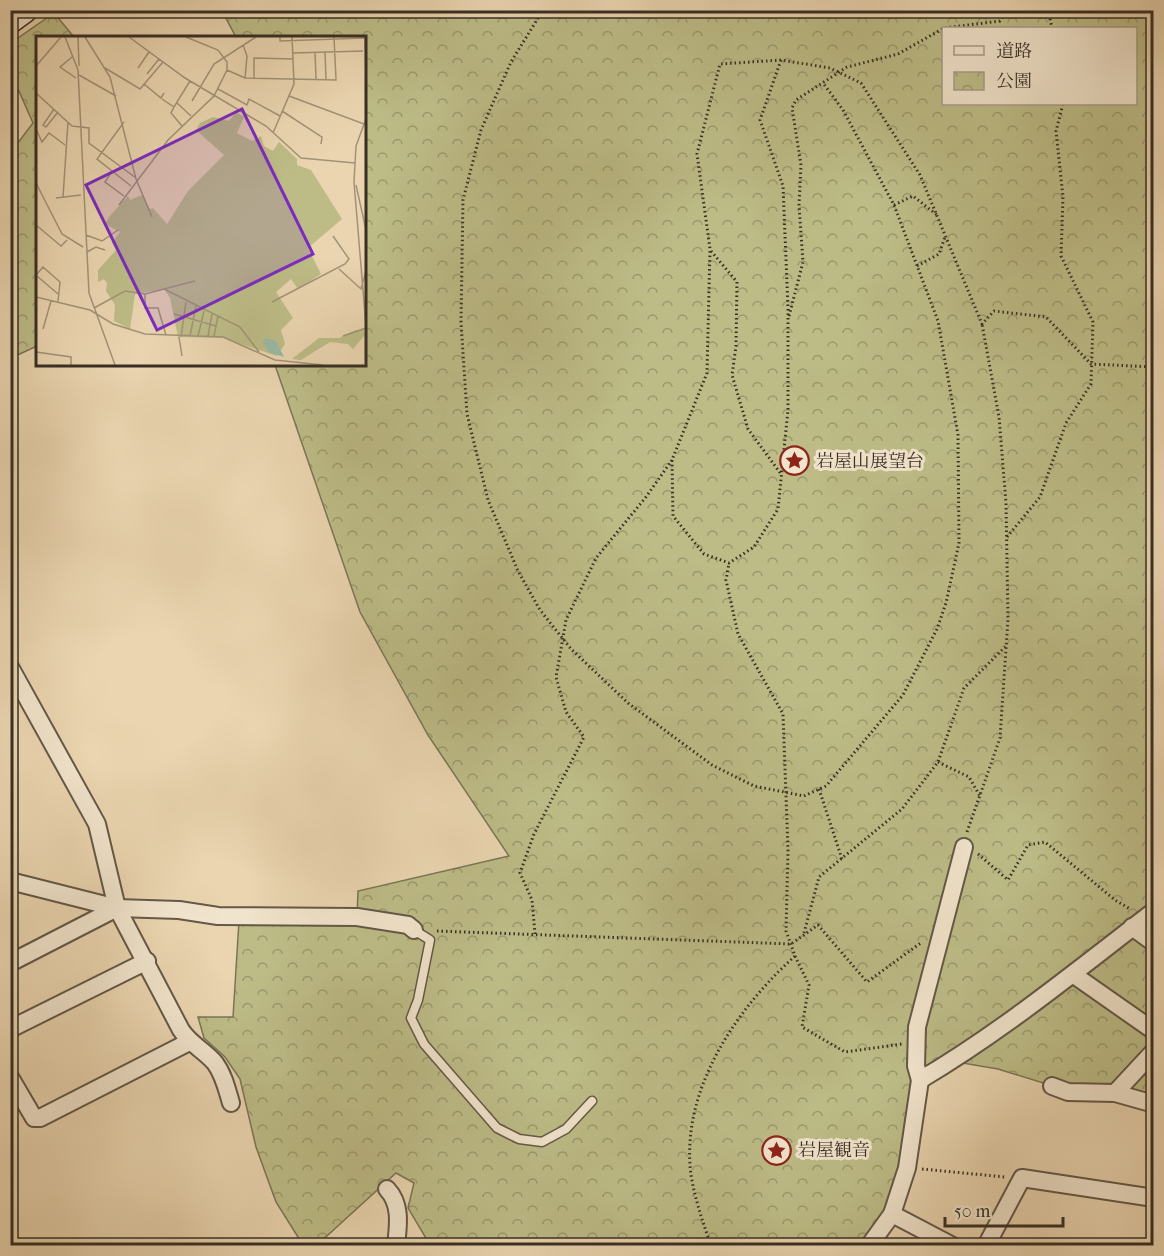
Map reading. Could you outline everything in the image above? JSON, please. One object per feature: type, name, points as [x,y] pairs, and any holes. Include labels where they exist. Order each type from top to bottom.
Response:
[{"type":"street","points":[[10,21],[26,10]]},
{"type":"street","points":[[10,667],[97,824],[117,908],[189,1042],[214,1062],[224,1078],[231,1103]]},
{"type":"street","points":[[869,1245],[892,1214],[907,1168],[920,1080],[916,1066],[916,1047],[921,1007],[964,847]]},
{"type":"street","points":[[10,881],[117,908],[179,910],[218,916],[357,917],[408,925],[414,930]]},
{"type":"street","points":[[10,963],[117,908]]},
{"type":"street","points":[[920,1080],[951,1062],[1074,975],[1144,918],[1154,942]]},
{"type":"street","points":[[10,1029],[147,961]]},
{"type":"street","points":[[1074,975],[1154,1031]]},
{"type":"street","points":[[10,1077],[34,1118],[40,1118],[189,1042]]},
{"type":"street","points":[[1115,1093],[1154,1050]]},
{"type":"street","points":[[1052,1086],[1068,1092],[1115,1093],[1154,1104]]},
{"type":"street","points":[[986,1245],[1022,1178],[1154,1197]]},
{"type":"street","points":[[387,1189],[396,1198],[398,1225],[396,1245]]},
{"type":"street","points":[[892,1214],[953,1245]]},
{"type":"lane","points":[[414,930],[430,940],[418,1000],[411,1018],[424,1044],[497,1128],[519,1139],[542,1142],[566,1129],[592,1101]]},
{"type":"path","points":[[543,10],[511,62],[481,130],[463,200],[460,322],[467,414],[488,500],[518,571],[540,610],[563,639],[628,703],[711,765],[754,786],[804,796],[826,786],[903,694],[937,628],[946,603],[959,543],[958,435],[938,321],[894,205],[843,110],[823,82]]},
{"type":"path","points":[[952,27],[1000,21],[1007,10]]},
{"type":"path","points":[[1048,10],[1052,27]]},
{"type":"path","points":[[788,323],[803,262],[799,206],[801,165],[792,108],[796,99],[847,67],[898,54],[942,29]]},
{"type":"path","points":[[535,934],[532,900],[520,873],[534,834],[584,737],[566,712],[556,677],[566,620],[596,558],[646,497],[672,460],[707,373],[710,249],[697,154],[720,64],[781,60],[830,68],[861,84],[920,175],[982,324],[999,417],[1006,503],[1006,645],[1000,738],[981,798],[969,822],[964,847],[983,857],[1008,880],[1028,845],[1045,842],[1115,900],[1144,918]]},
{"type":"path","points":[[781,60],[760,120],[783,186],[788,323],[788,410],[778,509],[754,547],[729,563],[726,580],[738,634],[783,714],[784,792],[788,850],[786,931],[809,985],[802,1027],[845,1052],[898,1044],[916,1047]]},
{"type":"path","points":[[1005,540],[1040,497],[1066,423],[1092,384],[1093,322],[1061,256],[1063,197],[1056,130],[1063,105]]},
{"type":"path","points":[[894,205],[913,196],[937,216]]},
{"type":"path","points":[[917,266],[939,254],[946,236]]},
{"type":"path","points":[[710,249],[737,282],[736,346],[732,375],[748,429],[781,475]]},
{"type":"path","points":[[982,324],[993,308]]},
{"type":"path","points":[[982,324],[993,311],[1046,317],[1091,364],[1154,367]]},
{"type":"path","points":[[672,460],[674,516],[704,554],[729,563]]},
{"type":"path","points":[[803,935],[819,877],[902,809],[938,762],[964,688],[1006,645]]},
{"type":"path","points":[[938,762],[969,777],[981,798]]},
{"type":"path","points":[[819,789],[842,859]]},
{"type":"path","points":[[414,930],[791,944],[818,925],[867,982],[928,938],[934,964]]},
{"type":"path","points":[[711,1245],[697,1205],[691,1174],[694,1114],[714,1058],[736,1022],[763,986],[795,956]]},
{"type":"path","points":[[907,1168],[1022,1178]]},
{"type":"green space","points":[[1108,10],[1110,16],[1153,14],[1153,1102],[1069,1091],[998,1069],[951,1061],[920,1080],[899,1183],[874,1245],[430,1245],[408,1208],[414,1183],[396,1173],[317,1245],[303,1245],[276,1202],[256,1147],[240,1079],[225,1057],[204,1038],[198,1017],[233,1017],[239,921],[357,917],[358,891],[509,856],[428,735],[360,612],[275,366],[366,366],[366,36],[235,36],[222,11]]},
{"type":"green space","points":[[54,13],[73,36],[36,36],[36,346],[11,358],[11,152],[33,123],[11,73],[11,43]]},
{"type":"place","name":"岩屋山展望台","points":[[795,461]]},
{"type":"place","name":"岩屋観音","points":[[777,1150]]}]
